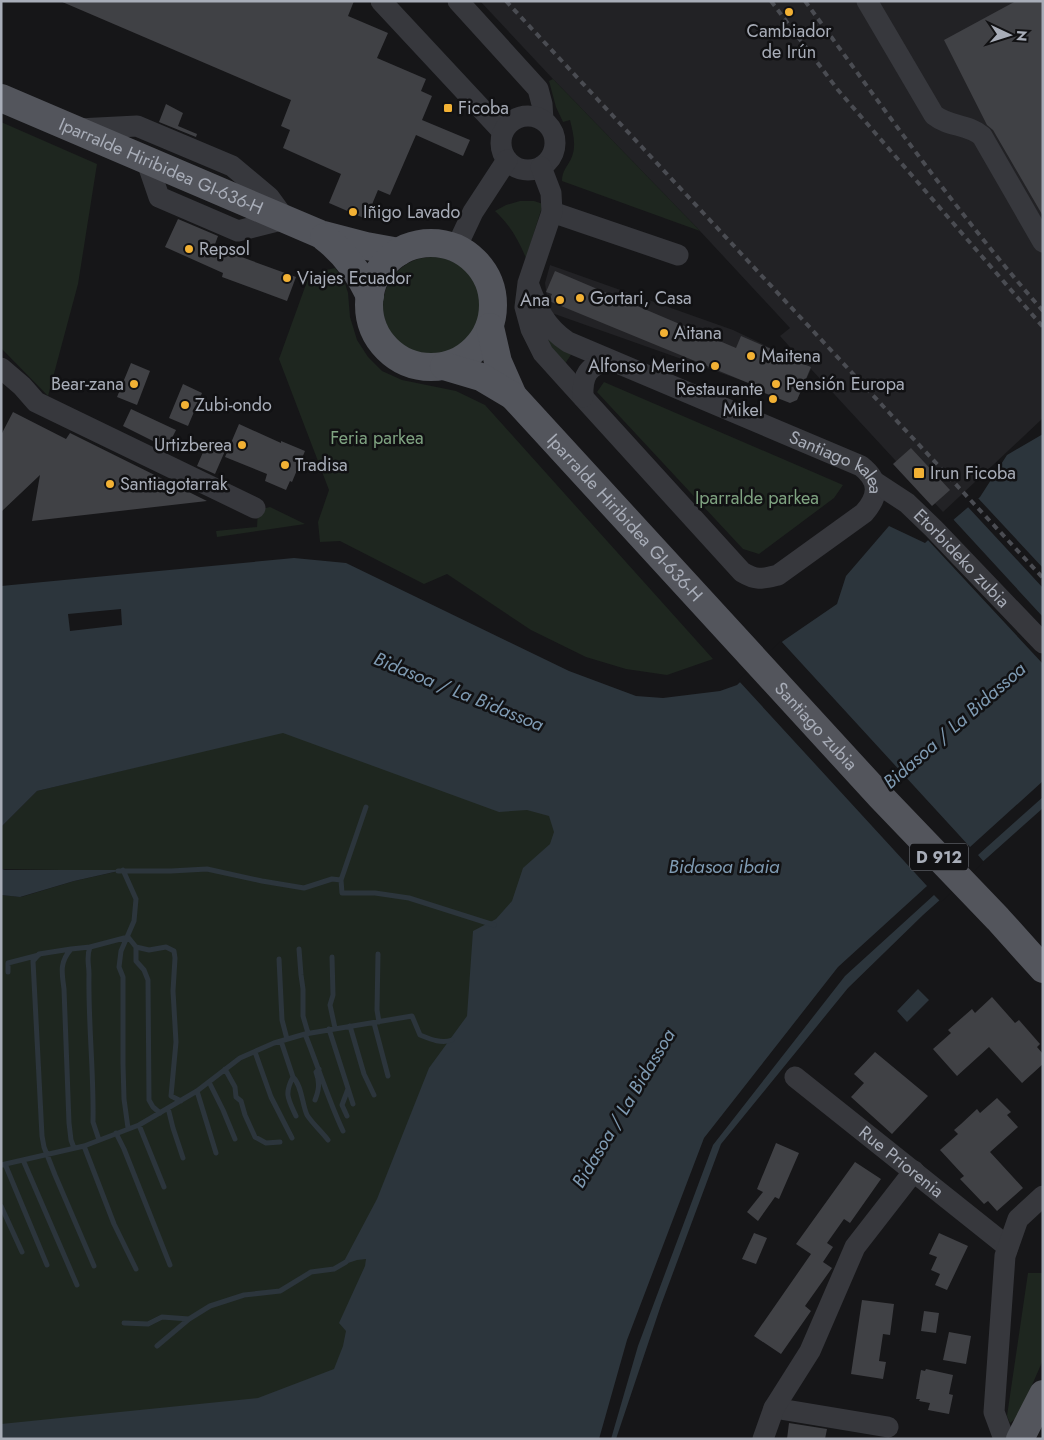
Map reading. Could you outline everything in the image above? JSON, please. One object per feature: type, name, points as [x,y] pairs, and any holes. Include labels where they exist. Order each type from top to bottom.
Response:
[{"type":"main road","name":"Iparralde Hiribidea GI-636-H","points":[[1,98],[320,234],[399,252]]},
{"type":"main road","name":"Iparralde Hiribidea GI-636-H","points":[[320,234],[331,242],[350,262],[370,296]]},
{"type":"main road","name":"Iparralde Hiribidea GI-636-H","points":[[427,243],[442,244],[456,248],[469,256],[480,267],[488,280],[493,296],[490,327],[483,340],[472,352],[459,361],[430,368],[401,360],[389,351],[379,339],[373,326],[370,296],[374,283],[380,271],[389,260],[399,252],[413,246],[427,243]]},
{"type":"main road","name":"Iparralde Hiribidea GI-636-H","points":[[490,327],[498,362],[513,396]]},
{"type":"main road","name":"Iparralde Hiribidea GI-636-H","points":[[444,366],[481,377],[513,396],[738,640]]},
{"type":"main road","name":"Santiago zubia","points":[[738,640],[880,796],[998,919],[1043,969]]},
{"type":"main road","points":[[1022,1439],[1043,1394]]},
{"type":"main road","points":[[1022,1439],[1036,1433],[1043,1433]]},
{"type":"street","points":[[381,1],[503,132]]},
{"type":"street","points":[[458,1],[538,89],[542,104],[543,120]]},
{"type":"street","points":[[867,1],[934,115],[947,124],[974,129],[982,136],[1043,242]]},
{"type":"street","points":[[525,115],[543,120],[550,126],[554,135],[553,154],[548,161],[541,167],[532,170],[522,170],[506,160],[501,146],[503,132],[508,124],[516,118],[525,115]]},
{"type":"street","points":[[75,129],[136,126],[232,166],[269,197],[285,219]]},
{"type":"street","points":[[456,248],[473,212],[506,160]]},
{"type":"street","points":[[541,167],[550,193],[552,212],[678,255]]},
{"type":"street","name":"Santiago kalea","points":[[528,283],[542,318],[556,334],[568,342],[861,466],[868,472],[874,482],[876,493],[873,503],[864,513],[778,574],[763,579],[753,578],[742,572],[583,398],[544,352],[531,329],[525,307],[528,283],[552,212]]},
{"type":"street","points":[[583,398],[586,375],[598,363],[610,361]]},
{"type":"street","points":[[1,368],[22,386],[36,402],[255,508]]},
{"type":"street","name":"Etorbideko zubia","points":[[874,482],[907,503],[934,528],[1043,643]]},
{"type":"street","name":"Rue Priorenia","points":[[795,1077],[1008,1247]]},
{"type":"street","points":[[763,1439],[774,1408],[810,1351],[855,1247],[914,1171]]},
{"type":"street","points":[[1004,1439],[994,1412],[1005,1256],[1018,1219],[1043,1196]]},
{"type":"street","points":[[774,1408],[888,1427]]},
{"type":"shaded area","points":[[480,1],[1043,1],[1043,418],[943,512],[811,369],[797,400],[549,312],[545,283],[550,265],[733,330],[806,365],[780,336],[790,328]]},
{"type":"green space","points":[[553,79],[700,231],[562,181],[564,172],[573,154],[574,140],[570,120],[563,122],[556,107],[549,81]]},
{"type":"green space","points":[[1,122],[97,164],[78,284],[48,396],[1,348]]},
{"type":"green space","points":[[520,201],[534,201],[543,204],[526,258],[513,233],[495,211]]},
{"type":"green space","points":[[432,257],[451,260],[467,271],[478,287],[481,306],[478,325],[467,341],[451,352],[432,355],[413,352],[397,341],[386,325],[383,306],[386,287],[397,271],[413,260]]},
{"type":"green space","name":"Feria parkea","points":[[335,268],[344,280],[348,293],[350,317],[357,340],[368,357],[382,371],[402,380],[456,391],[485,405],[713,659],[667,675],[626,669],[586,657],[531,630],[447,574],[424,584],[340,541],[320,542],[318,522],[329,490],[279,359],[309,276]]},
{"type":"green space","points":[[535,314],[574,350],[563,367],[550,352]]},
{"type":"green space","name":"Iparralde parkea","points":[[604,382],[843,485],[834,498],[759,554],[743,549],[597,392]]},
{"type":"green space","points":[[270,507],[305,524],[217,537],[216,531],[257,527],[258,510]]},
{"type":"green space","points":[[282,732],[584,811],[339,1439],[1,1439],[1,895],[21,897],[74,881],[119,871],[1,869],[1,827],[37,791]]},
{"type":"green space","points":[[1028,1273],[1043,1273],[1043,1360],[1021,1410],[1010,1423],[1007,1416]]},
{"type":"water","name":"Bidasoa ibaia","points":[[1043,434],[1043,808],[923,915],[848,988],[721,1144],[661,1305],[616,1439],[1,1439],[1,1424],[258,1398],[334,1369],[343,1346],[346,1331],[339,1323],[365,1266],[366,1259],[342,1265],[377,1199],[429,1068],[467,1016],[473,931],[496,919],[512,901],[523,868],[550,844],[554,832],[549,816],[527,810],[499,812],[283,733],[37,791],[1,827],[1,586],[294,558],[346,563],[569,671],[636,696],[663,698],[720,691],[737,685],[783,641],[837,604],[846,576],[889,526],[925,543],[947,522],[952,521],[980,497],[1007,455]]},
{"type":"water","points":[[1,869],[123,870],[74,881],[20,897],[1,895]]},
{"type":"water","points":[[918,989],[929,1000],[907,1022],[897,1011]]},
{"type":"pier","points":[[977,497],[1043,568],[1043,588],[967,506]]},
{"type":"pier","points":[[952,518],[1043,617],[1043,664],[926,538],[946,520]]},
{"type":"pier","points":[[121,609],[122,625],[70,631],[68,614]]},
{"type":"pier","points":[[781,641],[970,847],[1043,781],[1043,797],[978,855],[984,862],[941,902],[934,895],[845,976],[713,1145],[638,1346],[611,1439],[599,1439],[627,1340],[704,1138],[838,967],[927,886],[738,680]]},
{"type":"building","points":[[60,1],[354,1],[348,16],[388,33],[377,58],[426,79],[421,91],[432,96],[422,120],[470,140],[463,156],[416,135],[390,195],[378,190],[366,219],[329,203],[341,174],[283,148],[290,130],[281,126],[291,100]]},
{"type":"building","points":[[1016,1],[1043,1],[1043,216],[993,130],[987,125],[944,40]]},
{"type":"building","points":[[166,104],[183,113],[178,126],[197,134],[196,137],[159,122]]},
{"type":"building","points":[[178,219],[218,236],[214,247],[296,277],[287,301],[222,277],[223,273],[165,247]]},
{"type":"building","points":[[555,271],[736,348],[741,336],[771,349],[770,351],[811,367],[797,400],[790,403],[762,392],[763,389],[549,301],[552,294],[546,292]]},
{"type":"building","name":"Bear-zana","points":[[131,363],[150,371],[137,405],[117,397]]},
{"type":"building","name":"Zubi-ondo","points":[[183,384],[202,393],[188,426],[169,418]]},
{"type":"building","points":[[131,409],[176,430],[167,448],[123,426]]},
{"type":"building","name":"Santiagotarrak","points":[[13,412],[66,439],[70,433],[207,501],[32,521],[40,475],[1,512],[1,435]]},
{"type":"building","points":[[239,424],[281,443],[281,441],[305,451],[292,482],[290,481],[286,490],[265,481],[267,474],[225,457]]},
{"type":"building","points":[[207,443],[225,451],[215,474],[197,466]]},
{"type":"building","name":"Irun Ficoba","points":[[911,448],[950,490],[932,506],[893,464]]},
{"type":"building","points":[[992,997],[1015,1023],[1019,1020],[1040,1044],[1037,1047],[1043,1054],[1043,1064],[1022,1083],[989,1047],[957,1076],[933,1049],[951,1033],[948,1030],[972,1009],[975,1013]]},
{"type":"building","points":[[875,1052],[928,1096],[892,1134],[851,1097],[864,1083],[854,1074]]},
{"type":"building","points":[[997,1098],[1011,1112],[1007,1115],[1018,1127],[990,1152],[1023,1188],[997,1211],[988,1201],[984,1204],[960,1179],[964,1176],[940,1150],[958,1134],[954,1130],[977,1109],[980,1113]]},
{"type":"building","points":[[776,1143],[799,1153],[779,1199],[775,1197],[758,1221],[747,1212],[763,1192],[757,1189]]},
{"type":"building","points":[[855,1162],[881,1179],[850,1223],[844,1219],[827,1243],[833,1247],[823,1262],[832,1268],[805,1306],[811,1311],[781,1354],[754,1336],[811,1254],[796,1244]]},
{"type":"building","points":[[754,1233],[767,1238],[756,1264],[742,1259]]},
{"type":"building","points":[[939,1233],[968,1246],[947,1290],[935,1285],[940,1274],[931,1270],[937,1257],[929,1254]]},
{"type":"building","points":[[862,1300],[894,1304],[890,1335],[883,1334],[879,1361],[886,1362],[883,1379],[851,1374]]},
{"type":"building","points":[[924,1311],[939,1313],[936,1333],[921,1331]]},
{"type":"building","points":[[949,1332],[971,1336],[966,1364],[943,1360]]},
{"type":"building","points":[[926,1369],[953,1375],[949,1394],[953,1395],[949,1414],[928,1410],[930,1403],[916,1399],[921,1370],[925,1371]]},
{"type":"building","points":[[789,1423],[827,1429],[825,1439],[787,1439]]},
{"type":"waterway","points":[[341,880],[366,807]]},
{"type":"waterway","points":[[118,871],[207,869],[304,888],[332,879],[341,880],[342,893],[375,893],[409,898],[494,925]]},
{"type":"waterway","points":[[123,870],[136,899],[134,921],[121,951],[119,967],[123,977],[124,1099],[128,1128]]},
{"type":"waterway","points":[[128,937],[136,947],[149,950],[166,947],[174,951],[173,991],[176,1042],[171,1096],[181,1101]]},
{"type":"waterway","points":[[99,1140],[93,1122],[88,954],[90,947],[128,937]]},
{"type":"waterway","points":[[74,1148],[69,1123],[62,968],[71,949],[90,947]]},
{"type":"waterway","points":[[136,947],[136,961],[144,970],[148,980],[149,1100],[160,1113]]},
{"type":"waterway","points":[[71,949],[39,954],[33,961],[42,1136],[44,1147],[55,1175],[94,1266]]},
{"type":"waterway","points":[[299,949],[303,989],[303,1016],[308,1033]]},
{"type":"waterway","points":[[378,954],[377,1010],[379,1022]]},
{"type":"waterway","points":[[8,972],[8,963],[39,955]]},
{"type":"waterway","points":[[332,957],[333,995],[330,1005],[335,1028]]},
{"type":"waterway","points":[[279,959],[282,1020],[287,1039]]},
{"type":"waterway","points":[[1,1165],[84,1146],[139,1125],[197,1091],[240,1058],[274,1043],[305,1034],[412,1016],[420,1035],[440,1041],[452,1040]]},
{"type":"waterway","points":[[374,1023],[388,1076]]},
{"type":"waterway","points":[[350,1026],[364,1074],[374,1095]]},
{"type":"waterway","points":[[329,1029],[353,1104]]},
{"type":"waterway","points":[[305,1034],[343,1131]]},
{"type":"waterway","points":[[281,1041],[293,1077],[288,1097],[296,1116]]},
{"type":"waterway","points":[[255,1052],[271,1097],[292,1138]]},
{"type":"waterway","points":[[225,1069],[235,1087],[236,1097],[241,1101],[255,1137],[266,1143],[280,1142]]},
{"type":"waterway","points":[[315,1100],[318,1086],[316,1072],[319,1069]]},
{"type":"waterway","points":[[293,1077],[298,1085],[307,1115],[328,1140]]},
{"type":"waterway","points":[[209,1082],[235,1139]]},
{"type":"waterway","points":[[347,1116],[342,1105],[348,1089]]},
{"type":"waterway","points":[[197,1091],[216,1153]]},
{"type":"waterway","points":[[168,1108],[183,1158]]},
{"type":"waterway","points":[[139,1125],[164,1187]]},
{"type":"waterway","points":[[116,1133],[170,1265]]},
{"type":"waterway","points":[[84,1146],[114,1224],[136,1269]]},
{"type":"waterway","points":[[23,1160],[77,1285]]},
{"type":"waterway","points":[[5,1164],[47,1265]]},
{"type":"waterway","points":[[1,1206],[22,1252]]},
{"type":"waterway","points":[[124,1323],[148,1324],[162,1317],[189,1319],[210,1306],[244,1295],[280,1291],[311,1272],[334,1269],[346,1262]]},
{"type":"waterway","points":[[157,1346],[189,1319]]},
{"type":"railway","points":[[506,1],[1043,578]]},
{"type":"railway","points":[[771,1],[838,90],[1043,327]]},
{"type":"railway","points":[[805,1],[950,198],[1043,311]]},
{"type":"place","name":"Cambiador de Irún","points":[[789,12]]},
{"type":"place","name":"Ficoba","points":[[448,108]]},
{"type":"place","name":"Iñigo Lavado","points":[[353,212]]},
{"type":"place","name":"Repsol","points":[[189,249]]},
{"type":"place","name":"Viajes Ecuador","points":[[287,278]]},
{"type":"place","name":"Gortari, Casa","points":[[580,298]]},
{"type":"place","name":"Ana","points":[[560,300]]},
{"type":"place","name":"Aitana","points":[[664,333]]},
{"type":"place","name":"Maitena","points":[[751,356]]},
{"type":"place","name":"Alfonso Merino","points":[[715,366]]},
{"type":"place","name":"Bear-zana","points":[[134,384]]},
{"type":"place","name":"Pensión Europa","points":[[776,384]]},
{"type":"place","name":"Restaurante Mikel","points":[[773,399]]},
{"type":"place","name":"Zubi-ondo","points":[[185,405]]},
{"type":"place","name":"Urtizberea","points":[[242,445]]},
{"type":"place","name":"Tradisa","points":[[285,465]]},
{"type":"place","name":"Irun Ficoba","points":[[919,473]]},
{"type":"place","name":"Santiagotarrak","points":[[110,484]]},
{"type":"water label","name":"Bidasoa / La Bidassoa","points":[[459,691]]},
{"type":"water label","name":"Bidasoa / La Bidassoa","points":[[954,725]]},
{"type":"water label","name":"Bidasoa / La Bidassoa","points":[[623,1108]]}]
